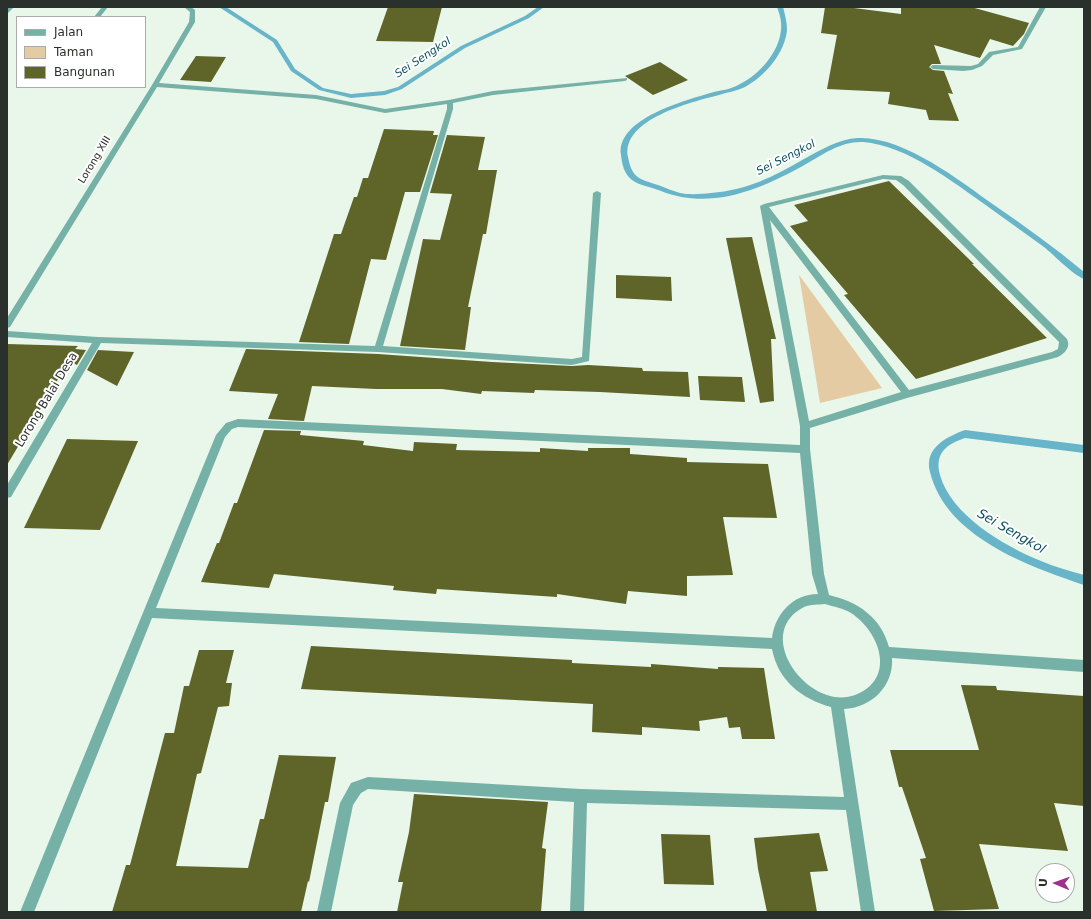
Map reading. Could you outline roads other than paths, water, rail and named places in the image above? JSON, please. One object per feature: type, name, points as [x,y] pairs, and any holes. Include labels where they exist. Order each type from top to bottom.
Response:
[{"type":"street","points":[[7,12],[11,7]]},
{"type":"street","points":[[98,16],[105,7]]},
{"type":"street","name":"Lorong XIII","points":[[7,325],[155,85],[192,22],[193,11],[187,7]]},
{"type":"street","points":[[932,67],[963,69],[972,68],[980,65],[991,53],[1020,48],[1043,7]]},
{"type":"street","points":[[155,85],[316,97],[385,111],[449,102],[493,93],[625,79]]},
{"type":"street","points":[[378,349],[450,109],[449,102]]},
{"type":"street","points":[[764,206],[883,178],[898,178],[906,183],[1064,341],[1064,347],[1055,355],[907,394],[804,426]]},
{"type":"street","points":[[7,334],[98,340],[378,349],[572,362],[586,359],[597,193]]},
{"type":"street","points":[[764,206],[907,394]]},
{"type":"street","points":[[764,206],[804,426],[818,574],[825,599]]},
{"type":"street","name":"Lorong Balai Desa","points":[[7,494],[98,340]]},
{"type":"street","points":[[27,912],[221,435],[229,426],[238,423],[805,449]]},
{"type":"street","points":[[825,599],[841,603],[856,610],[870,622],[880,636],[886,652],[886,669],[880,684],[869,695],[855,701],[837,703],[819,698],[803,689],[790,675],[781,660],[777,644],[778,629],[785,615],[795,606],[809,600],[825,599]]},
{"type":"street","points":[[149,614],[777,644]]},
{"type":"street","points":[[886,652],[1084,666]]},
{"type":"street","points":[[837,703],[868,912]]},
{"type":"street","points":[[324,912],[347,803],[356,788],[368,783],[581,796],[851,804]]},
{"type":"street","points":[[577,912],[581,796]]},
{"type":"waterway","name":"Sei Sengkol","points":[[222,7],[275,41],[293,70],[321,89],[351,96],[385,93],[400,88],[463,47],[527,17],[541,7]]},
{"type":"waterway","name":"Sei Sengkol","points":[[780,7],[784,19],[782,41],[771,61],[754,78],[738,88],[685,103],[664,111],[653,116],[631,133],[625,141],[624,149],[627,169],[632,177],[640,182],[685,196],[725,194],[760,185],[833,146],[853,141],[869,141],[906,152],[936,168],[1027,231],[1084,276]]},
{"type":"waterway","name":"Sei Sengkol","points":[[1084,449],[965,434],[952,439],[941,446],[937,451],[933,463],[938,483],[944,495],[951,506],[970,524],[1016,554],[1036,564],[1084,580]]}]
